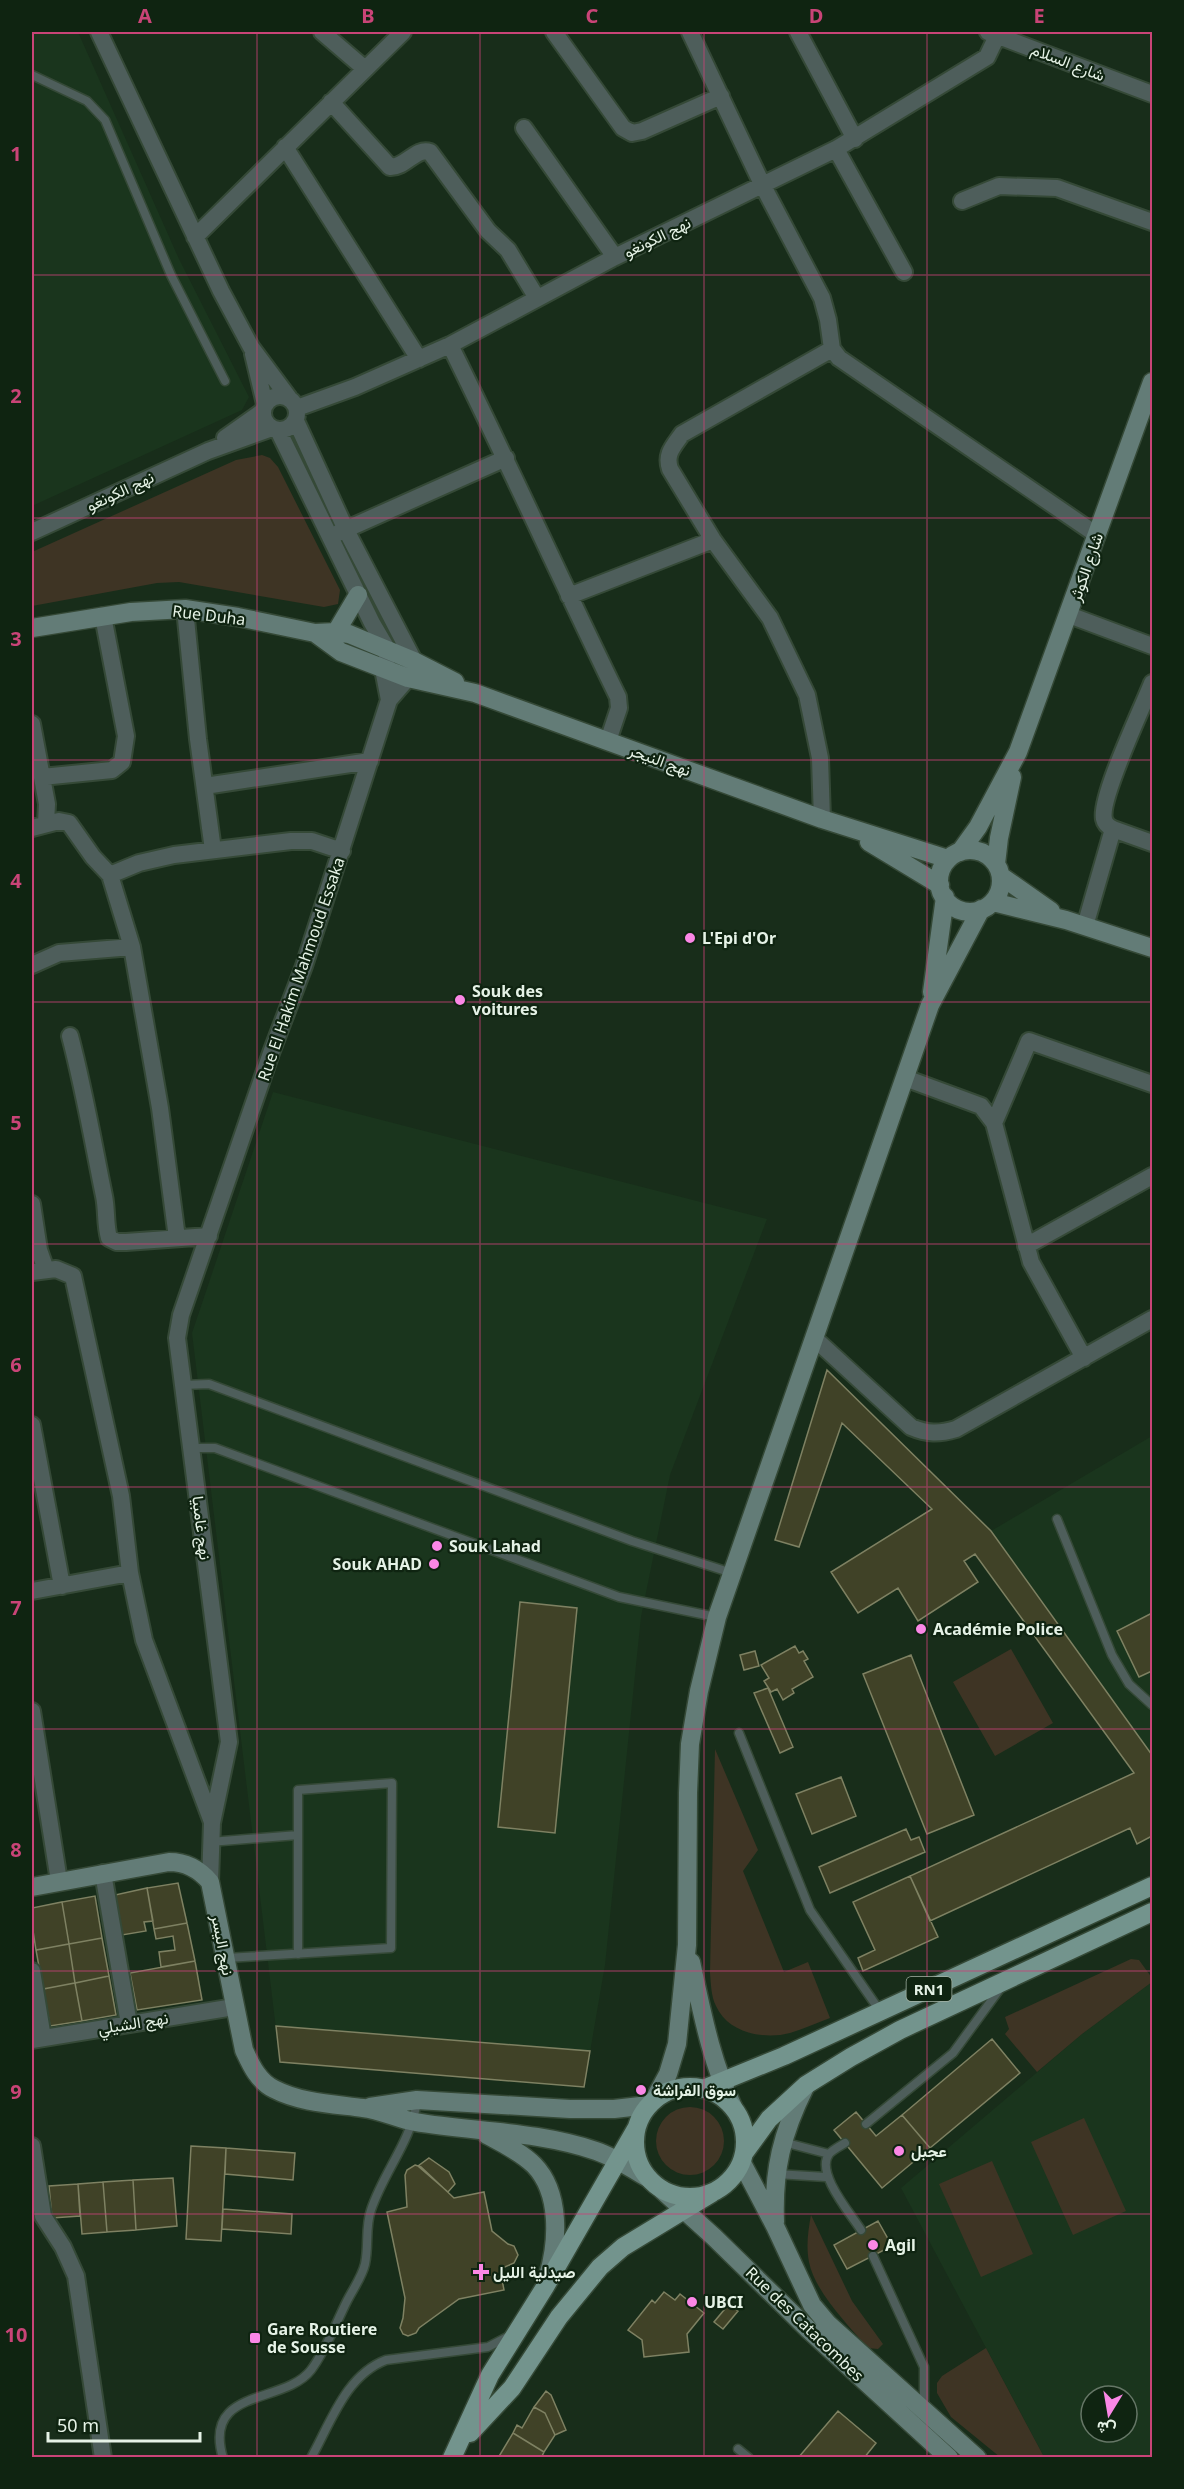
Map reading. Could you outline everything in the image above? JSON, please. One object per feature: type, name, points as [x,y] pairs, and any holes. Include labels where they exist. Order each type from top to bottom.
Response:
[{"type":"main road","name":"شارع الكوثر","points":[[954,855],[978,827],[1018,752],[1152,382]]},
{"type":"main road","points":[[336,632],[358,595]]},
{"type":"main road","name":"Rue Duha","points":[[32,628],[155,609],[185,609],[315,633],[336,632],[358,638],[408,678]]},
{"type":"main road","name":"Rue Duha","points":[[315,633],[341,652],[386,661],[414,661]]},
{"type":"main road","name":"نهج النيجر","points":[[414,661],[475,693]]},
{"type":"main road","name":"نهج النيجر","points":[[408,678],[475,693],[845,827]]},
{"type":"main road","name":"شارع الكوثر","points":[[999,870],[999,838],[1018,752]]},
{"type":"main road","points":[[845,827],[954,855],[980,851],[1038,903],[1066,920]]},
{"type":"main road","points":[[845,827],[942,891],[951,905],[961,910],[987,906],[1066,920],[1152,948]]},
{"type":"main road","points":[[930,1005],[942,891],[940,875],[954,855]]},
{"type":"main road","points":[[365,2108],[417,2100],[570,2109],[614,2109],[651,2103],[668,2074],[678,2044],[687,1945],[687,1793],[690,1744],[699,1691],[717,1617],[930,1005],[1001,886],[999,870]]},
{"type":"main road","points":[[32,1887],[103,1873],[180,1862],[202,1874],[210,1882]]},
{"type":"main road","name":"نهج اليسر","points":[[210,1882],[234,2007],[244,2050],[251,2066],[271,2088],[322,2103],[365,2108]]},
{"type":"main road","name":"RN1","points":[[455,2451],[490,2375],[545,2287],[651,2103],[677,2089],[703,2089],[784,2056],[1152,1886]]},
{"type":"main road","name":"RN1","points":[[455,2451],[512,2388],[559,2317],[600,2267],[623,2247],[725,2186],[735,2176],[743,2157],[770,2119],[806,2085],[900,2030],[1152,1912]]},
{"type":"main road","points":[[687,1945],[720,2082],[741,2121],[745,2136],[743,2157]]},
{"type":"main road","points":[[775,2226],[774,2189],[782,2142],[790,2118],[806,2085]]},
{"type":"main road","points":[[703,2089],[719,2095],[733,2107]]},
{"type":"main road","name":"Rue des Catacombes","points":[[365,2108],[414,2122],[561,2142],[596,2151],[618,2160],[655,2184],[808,2329],[949,2457]]},
{"type":"main road","name":"RN1","points":[[637,2127],[635,2145],[639,2163],[655,2184]]},
{"type":"main road","points":[[477,2129],[513,2149],[534,2165],[546,2183],[552,2201],[555,2228],[554,2257],[545,2287]]},
{"type":"main road","name":"Rue des Catacombes","points":[[743,2157],[812,2305],[828,2324],[977,2457]]},
{"type":"main road","points":[[655,2184],[687,2198],[712,2193]]},
{"type":"street","points":[[99,32],[195,237],[251,347],[294,409],[346,530],[414,661],[408,678],[388,700]]},
{"type":"street","points":[[322,32],[364,68]]},
{"type":"street","points":[[195,237],[403,32]]},
{"type":"street","points":[[554,32],[623,128],[632,133],[642,131],[721,96]]},
{"type":"street","points":[[690,32],[763,186],[822,298],[832,349],[838,358],[1097,535]]},
{"type":"street","points":[[798,32],[855,139]]},
{"type":"street","name":"نهج الكونغو","points":[[294,409],[356,387],[450,345],[615,257],[855,139],[987,57],[992,34]]},
{"type":"street","name":"شارع السلام","points":[[992,34],[1151,94]]},
{"type":"street","points":[[331,102],[390,167],[395,167],[423,151],[430,152],[488,231],[508,250],[537,298]]},
{"type":"street","points":[[524,128],[615,257]]},
{"type":"street","points":[[285,147],[419,359]]},
{"type":"street","points":[[836,149],[904,272]]},
{"type":"street","points":[[962,201],[999,186],[1057,189],[1152,222]]},
{"type":"street","points":[[450,345],[506,458],[568,596],[618,697],[619,708],[608,741]]},
{"type":"street","points":[[251,347],[267,423],[275,429],[358,595],[386,661],[388,700]]},
{"type":"street","points":[[822,819],[820,758],[807,695],[770,618],[713,540],[670,470],[667,459],[670,450],[682,434],[832,349]]},
{"type":"street","points":[[264,407],[276,396],[294,409]]},
{"type":"street","name":"نهج الكونغو","points":[[208,450],[264,407]]},
{"type":"street","points":[[275,429],[285,429],[294,409]]},
{"type":"street","name":"نهج الكونغو","points":[[32,532],[208,450],[275,429]]},
{"type":"street","points":[[329,537],[506,458]]},
{"type":"street","points":[[568,596],[713,540]]},
{"type":"street","points":[[185,609],[213,850]]},
{"type":"street","points":[[1069,615],[1152,646]]},
{"type":"street","points":[[42,777],[112,770],[122,762],[126,736],[103,616]]},
{"type":"street","points":[[1152,682],[1107,796],[1104,818],[1107,826],[1152,843]]},
{"type":"street","name":"Rue El Hakim Mahmoud Essaka","points":[[209,1236],[342,851],[388,700]]},
{"type":"street","points":[[32,724],[47,804],[39,826]]},
{"type":"street","points":[[205,786],[370,761]]},
{"type":"street","points":[[39,826],[60,821],[69,823],[93,857],[110,875],[132,947],[160,1108],[177,1238]]},
{"type":"street","points":[[1085,926],[1113,829]]},
{"type":"street","points":[[110,875],[139,863],[213,850],[312,841],[342,851]]},
{"type":"street","points":[[32,965],[59,953],[132,947]]},
{"type":"street","points":[[70,1036],[93,1134],[106,1205],[109,1238],[117,1242],[126,1242],[209,1236]]},
{"type":"street","points":[[994,1123],[1029,1041],[1152,1084]]},
{"type":"street","points":[[905,1078],[981,1106],[994,1123],[1031,1262],[1084,1358]]},
{"type":"street","points":[[1026,1246],[1152,1176]]},
{"type":"street","points":[[32,1204],[39,1250],[39,1271],[56,1269],[73,1276],[121,1496],[130,1573],[144,1640],[212,1823]]},
{"type":"street","name":"نهج غامبيا","points":[[209,1236],[178,1326],[183,1385],[229,1742],[212,1823],[210,1882]]},
{"type":"street","points":[[814,1338],[911,1428],[925,1433],[941,1434],[956,1430],[1152,1319]]},
{"type":"street","points":[[32,1425],[62,1586]]},
{"type":"street","points":[[32,1591],[130,1573]]},
{"type":"street","points":[[32,1711],[59,1881]]},
{"type":"street","points":[[103,1873],[129,2024]]},
{"type":"street","points":[[32,1971],[37,2038]]},
{"type":"street","name":"نهج الشيلي","points":[[37,2038],[234,2007]]},
{"type":"street","points":[[32,2146],[43,2216],[63,2247],[76,2276],[103,2457]]},
{"type":"lane","points":[[32,75],[87,101],[105,120],[171,275],[225,381]]},
{"type":"lane","points":[[183,1385],[209,1384],[632,1541],[732,1572]]},
{"type":"lane","points":[[192,1448],[214,1448],[620,1597],[717,1617]]},
{"type":"lane","points":[[1057,1519],[1112,1654],[1129,1684],[1152,1705]]},
{"type":"lane","points":[[740,1734],[810,1910],[880,2012]]},
{"type":"lane","points":[[226,1958],[298,1954],[391,1948],[392,1783],[298,1790],[298,1954]]},
{"type":"lane","points":[[210,1842],[298,1835]]},
{"type":"lane","points":[[1123,1926],[1152,1923]]},
{"type":"lane","points":[[866,2124],[953,2053],[1007,1979]]},
{"type":"lane","points":[[223,2457],[220,2433],[225,2419],[234,2408],[246,2399],[298,2383],[314,2366],[364,2267],[371,2210],[414,2122],[417,2100]]},
{"type":"lane","points":[[782,2142],[829,2154]]},
{"type":"lane","points":[[845,2143],[829,2154],[825,2165],[826,2177],[861,2230]]},
{"type":"lane","points":[[776,2174],[826,2177]]},
{"type":"lane","points":[[873,2256],[924,2367],[924,2409]]},
{"type":"lane","points":[[311,2457],[352,2385],[371,2366],[386,2360],[488,2347],[504,2340],[523,2324]]},
{"type":"lane","points":[[738,2449],[749,2457]]},
{"type":"shaded area","points":[[32,32],[78,32],[179,259],[249,397],[242,410],[32,506]]},
{"type":"shaded area","points":[[262,455],[270,458],[278,467],[340,590],[338,604],[324,607],[179,582],[157,583],[32,606],[32,552],[236,460]]},
{"type":"shaded area","name":"Souk Lahad","points":[[273,1092],[767,1219],[670,1475],[641,1617],[605,1965],[584,2087],[280,2062],[192,1333]]},
{"type":"shaded area","points":[[1152,1436],[1152,1755],[991,1531]]},
{"type":"shaded area","points":[[1011,1649],[1053,1723],[995,1756],[953,1682]]},
{"type":"shaded area","points":[[715,1749],[758,1850],[743,1871],[784,1972],[808,1962],[830,2018],[790,2033],[758,2035],[738,2028],[722,2015],[713,1998],[710,1973]]},
{"type":"shaded area","points":[[1131,1959],[1139,1960],[1152,1978],[1152,1982],[1082,2034],[1037,2072],[1005,2034],[1009,2029],[1005,2017]]},
{"type":"shaded area","points":[[1152,1982],[1152,2457],[1044,2457],[901,2188],[1082,2034]]},
{"type":"shaded area","points":[[683,2107],[697,2107],[709,2112],[719,2122],[724,2141],[719,2160],[709,2170],[697,2175],[683,2175],[671,2170],[661,2160],[656,2148],[656,2134],[661,2122],[671,2112]]},
{"type":"shaded area","points":[[1084,2118],[1126,2211],[1073,2235],[1031,2142]]},
{"type":"shaded area","points":[[992,2161],[1033,2254],[981,2277],[939,2184]]},
{"type":"shaded area","points":[[811,2215],[852,2301],[883,2344],[878,2349],[868,2348],[833,2308],[812,2273],[808,2256]]},
{"type":"shaded area","points":[[986,2348],[1044,2457],[1000,2457],[951,2417],[937,2393],[937,2383],[942,2376]]},
{"type":"building","points":[[827,1370],[991,1531],[1152,1755],[1152,1836],[1137,1844],[1130,1828],[930,1921],[910,1876],[1134,1773],[975,1554],[964,1561],[978,1582],[918,1621],[898,1588],[858,1613],[831,1572],[932,1509],[842,1423],[799,1547],[775,1540]]},
{"type":"building","points":[[520,1602],[577,1608],[555,1833],[498,1827]]},
{"type":"building","points":[[1152,1613],[1152,1671],[1139,1677],[1117,1631]]},
{"type":"building","points":[[795,1646],[799,1653],[803,1651],[808,1659],[804,1661],[813,1677],[792,1689],[794,1693],[783,1700],[777,1689],[771,1692],[764,1681],[769,1678],[761,1665]]},
{"type":"building","points":[[755,1651],[759,1666],[744,1670],[740,1655]]},
{"type":"building","points":[[911,1655],[974,1815],[927,1834],[863,1674]]},
{"type":"building","points":[[768,1688],[793,1747],[780,1753],[754,1693]]},
{"type":"building","points":[[841,1777],[856,1816],[812,1834],[796,1794]]},
{"type":"building","points":[[906,1829],[911,1840],[919,1837],[925,1852],[830,1893],[819,1867]]},
{"type":"building","points":[[910,1876],[938,1937],[863,1971],[858,1958],[875,1950],[853,1902]]},
{"type":"building","points":[[178,1883],[187,1923],[154,1929],[147,1888]]},
{"type":"building","points":[[147,1888],[153,1921],[144,1922],[146,1931],[122,1935],[115,1895]]},
{"type":"building","points":[[95,1896],[102,1938],[69,1944],[62,1902]]},
{"type":"building","points":[[62,1902],[69,1944],[36,1950],[32,1908]]},
{"type":"building","points":[[187,1923],[195,1961],[161,1967],[159,1952],[175,1950],[173,1936],[156,1939],[154,1929]]},
{"type":"building","points":[[102,1938],[109,1976],[75,1983],[69,1944]]},
{"type":"building","points":[[69,1944],[75,1983],[43,1989],[36,1950]]},
{"type":"building","points":[[195,1961],[202,2000],[137,2010],[130,1973]]},
{"type":"building","points":[[109,1976],[116,2015],[82,2021],[75,1983]]},
{"type":"building","points":[[75,1983],[82,2021],[50,2026],[43,1989]]},
{"type":"building","points":[[276,2026],[590,2051],[584,2087],[280,2062]]},
{"type":"building","points":[[992,2039],[1020,2073],[930,2148],[902,2115]]},
{"type":"building","points":[[856,2112],[876,2136],[902,2115],[930,2148],[882,2188],[834,2130]]},
{"type":"building","points":[[191,2146],[226,2148],[221,2241],[186,2239]]},
{"type":"building","points":[[226,2148],[295,2153],[293,2180],[225,2174]]},
{"type":"building","points":[[429,2158],[449,2172],[455,2184],[448,2192],[418,2166]]},
{"type":"building","points":[[415,2165],[421,2167],[454,2198],[484,2192],[492,2231],[514,2246],[518,2255],[514,2263],[500,2269],[504,2290],[459,2299],[419,2328],[416,2333],[408,2336],[403,2334],[400,2328],[405,2298],[387,2212],[407,2207],[405,2175],[407,2170]]},
{"type":"building","points":[[173,2178],[177,2226],[136,2230],[133,2180]]},
{"type":"building","points":[[133,2180],[136,2230],[107,2232],[103,2182]]},
{"type":"building","points":[[103,2182],[107,2232],[82,2234],[78,2184]]},
{"type":"building","points":[[78,2184],[80,2216],[52,2218],[49,2186]]},
{"type":"building","points":[[223,2209],[292,2214],[291,2234],[222,2229]]},
{"type":"building","points":[[878,2221],[892,2246],[847,2269],[834,2245]]},
{"type":"building","points":[[664,2292],[675,2300],[680,2294],[704,2313],[687,2334],[689,2352],[644,2357],[642,2340],[628,2330],[652,2300],[655,2303]]},
{"type":"building","points":[[729,2304],[738,2311],[723,2329],[714,2322]]},
{"type":"building","points":[[546,2391],[551,2395],[566,2430],[555,2435],[545,2413],[534,2407]]},
{"type":"building","points":[[534,2407],[545,2413],[555,2435],[544,2452],[513,2433],[517,2425],[522,2428]]},
{"type":"building","points":[[838,2411],[876,2443],[864,2458],[798,2458]]},
{"type":"building","points":[[513,2433],[544,2452],[541,2458],[498,2458]]},
{"type":"place","name":"L'Epi d'Or","points":[[690,938]]},
{"type":"place","name":"Souk des voitures","points":[[460,1000]]},
{"type":"place","name":"Souk Lahad","points":[[437,1546]]},
{"type":"place","name":"Souk AHAD","points":[[434,1564]]},
{"type":"place","name":"Académie Police","points":[[921,1629]]},
{"type":"place","name":"سوق الفراشة","points":[[641,2090]]},
{"type":"place","name":"عجبل","points":[[899,2151]]},
{"type":"place","name":"Agil","points":[[873,2245]]},
{"type":"place","name":"صيدلية الليل","points":[[481,2272]]},
{"type":"place","name":"UBCI","points":[[692,2302]]},
{"type":"place","name":"Gare Routiere de Sousse","points":[[255,2338]]}]
